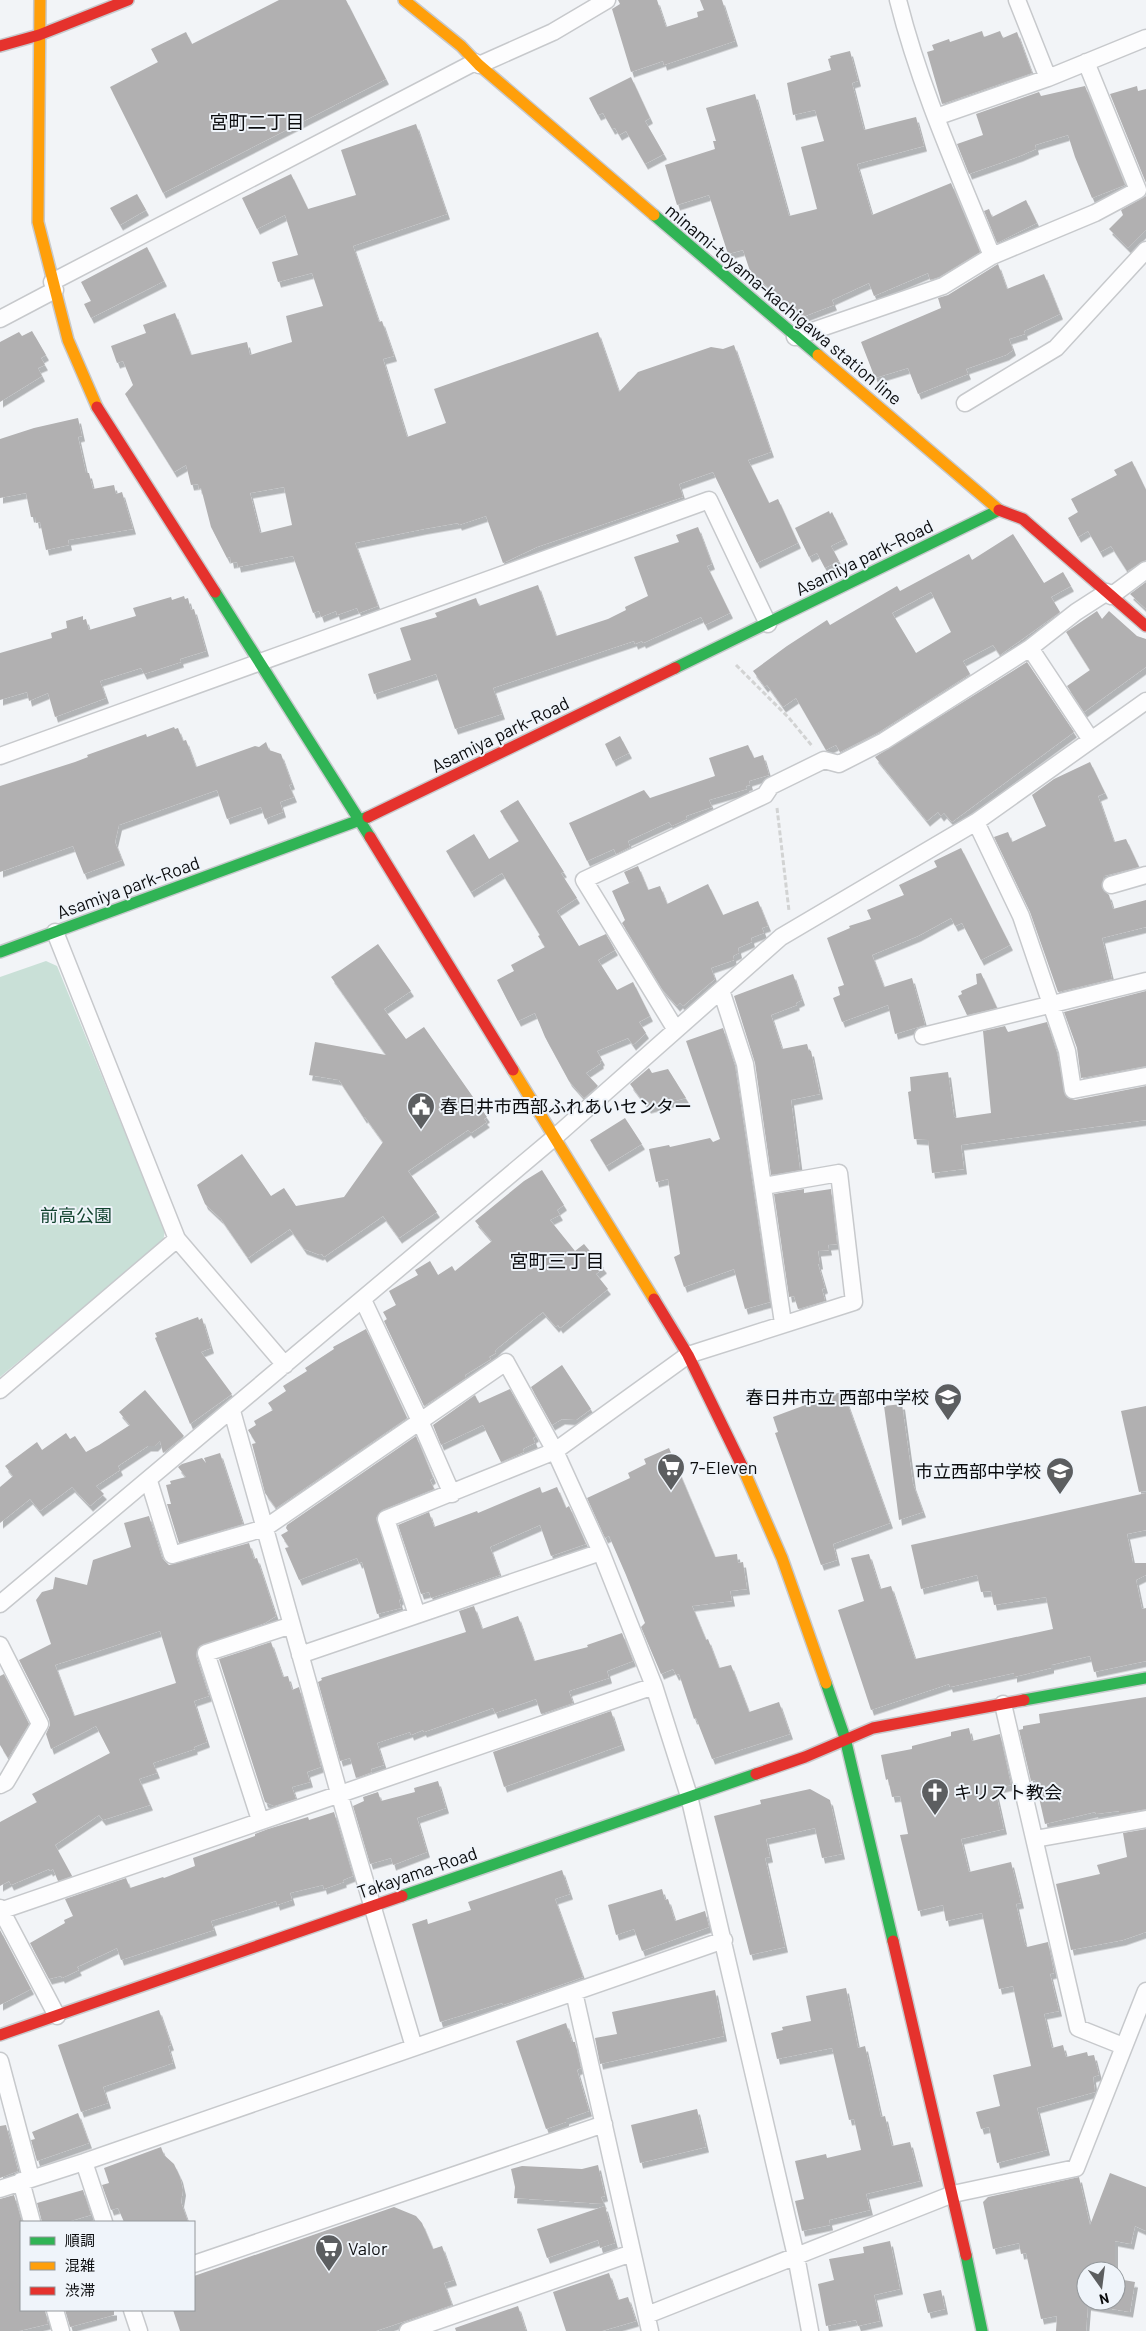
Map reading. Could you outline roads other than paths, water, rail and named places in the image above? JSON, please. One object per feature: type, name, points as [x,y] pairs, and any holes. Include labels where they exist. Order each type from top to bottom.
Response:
[{"type":"street","points":[[40,0],[38,222],[68,340],[97,406],[360,821],[688,1354],[728,1432],[782,1558],[845,1738],[953,2194],[982,2331]]},
{"type":"street","points":[[0,46],[39,35],[128,0]]},
{"type":"street","name":"minami-toyama-kachigawa station line","points":[[404,0],[461,46],[477,64],[795,338],[1000,510],[1023,519],[1146,626]]},
{"type":"street","points":[[0,319],[54,286],[477,64],[553,32],[607,0]]},
{"type":"street","points":[[898,0],[904,27],[936,117],[992,256]]},
{"type":"street","points":[[1017,0],[1048,78]]},
{"type":"street","points":[[936,117],[1048,78],[1146,38]]},
{"type":"street","points":[[795,338],[943,286],[992,256],[1095,212],[1138,190],[1086,62]]},
{"type":"street","points":[[965,403],[1056,348],[1146,250]]},
{"type":"street","points":[[0,756],[709,500],[768,624]]},
{"type":"street","name":"Asamiya park-Road","points":[[0,952],[360,821],[1000,510]]},
{"type":"street","points":[[676,1030],[584,880],[765,794],[771,786],[824,760],[839,764],[884,741],[1030,648],[1076,612],[1109,594],[1146,570]]},
{"type":"street","points":[[1030,648],[1092,740]]},
{"type":"street","points":[[0,1604],[149,1481],[555,1137],[780,937],[976,822],[1146,701]]},
{"type":"street","points":[[976,822],[1021,916],[1052,1004],[1066,1051],[1074,1090],[1146,1076]]},
{"type":"street","points":[[1112,885],[1146,876]]},
{"type":"street","points":[[55,932],[177,1239],[285,1364]]},
{"type":"street","points":[[923,1036],[1146,981]]},
{"type":"street","points":[[721,990],[745,1064],[783,1323]]},
{"type":"street","points":[[417,1615],[386,1519],[555,1451],[688,1354],[854,1302],[839,1173],[764,1186]]},
{"type":"street","points":[[0,1390],[177,1239]]},
{"type":"street","points":[[363,1300],[452,1494]]},
{"type":"street","points":[[149,1481],[172,1555],[265,1528],[506,1362],[555,1451],[601,1552],[654,1686],[689,1796],[796,2256],[810,2331]]},
{"type":"street","points":[[232,1410],[339,1793],[414,2047]]},
{"type":"street","points":[[300,1655],[601,1552]]},
{"type":"street","points":[[260,1820],[206,1653],[292,1624]]},
{"type":"street","points":[[0,1645],[40,1724],[6,1782],[0,1785]]},
{"type":"street","name":"Takayama-Road","points":[[0,2036],[805,1757],[845,1738],[873,1728],[1146,1678]]},
{"type":"street","points":[[58,2016],[0,1910],[654,1686]]},
{"type":"street","points":[[1003,1704],[1078,2028],[1124,2046]]},
{"type":"street","points":[[1035,1839],[1146,1820]]},
{"type":"street","points":[[0,2189],[84,2162],[724,1940]]},
{"type":"street","points":[[574,1992],[648,2323],[796,2256],[953,2194],[1076,2168],[1146,1991]]},
{"type":"street","points":[[0,2062],[26,2180],[32,2221]]},
{"type":"street","points":[[195,2264],[604,2124]]},
{"type":"street","points":[[84,2162],[104,2221]]},
{"type":"street","points":[[408,2331],[632,2253]]},
{"type":"street","points":[[55,2311],[61,2331]]},
{"type":"street","points":[[132,2311],[139,2331]]},
{"type":"place","name":"春日井市西部ふれあいセンター","points":[[421,1130]]},
{"type":"place","name":"春日井市立 西部中学校","points":[[948,1421]]},
{"type":"place","name":"7-Eleven","points":[[671,1491]]},
{"type":"place","name":"市立西部中学校","points":[[1060,1495]]},
{"type":"place","name":"キリスト教会","points":[[935,1816]]},
{"type":"place","name":"Valor","points":[[329,2272]]},
{"type":"district","name":"宮町二丁目","points":[[257,121]]},
{"type":"district","name":"宮町三丁目","points":[[557,1260]]},
{"type":"park label","name":"前高公園","points":[[76,1215]]}]
